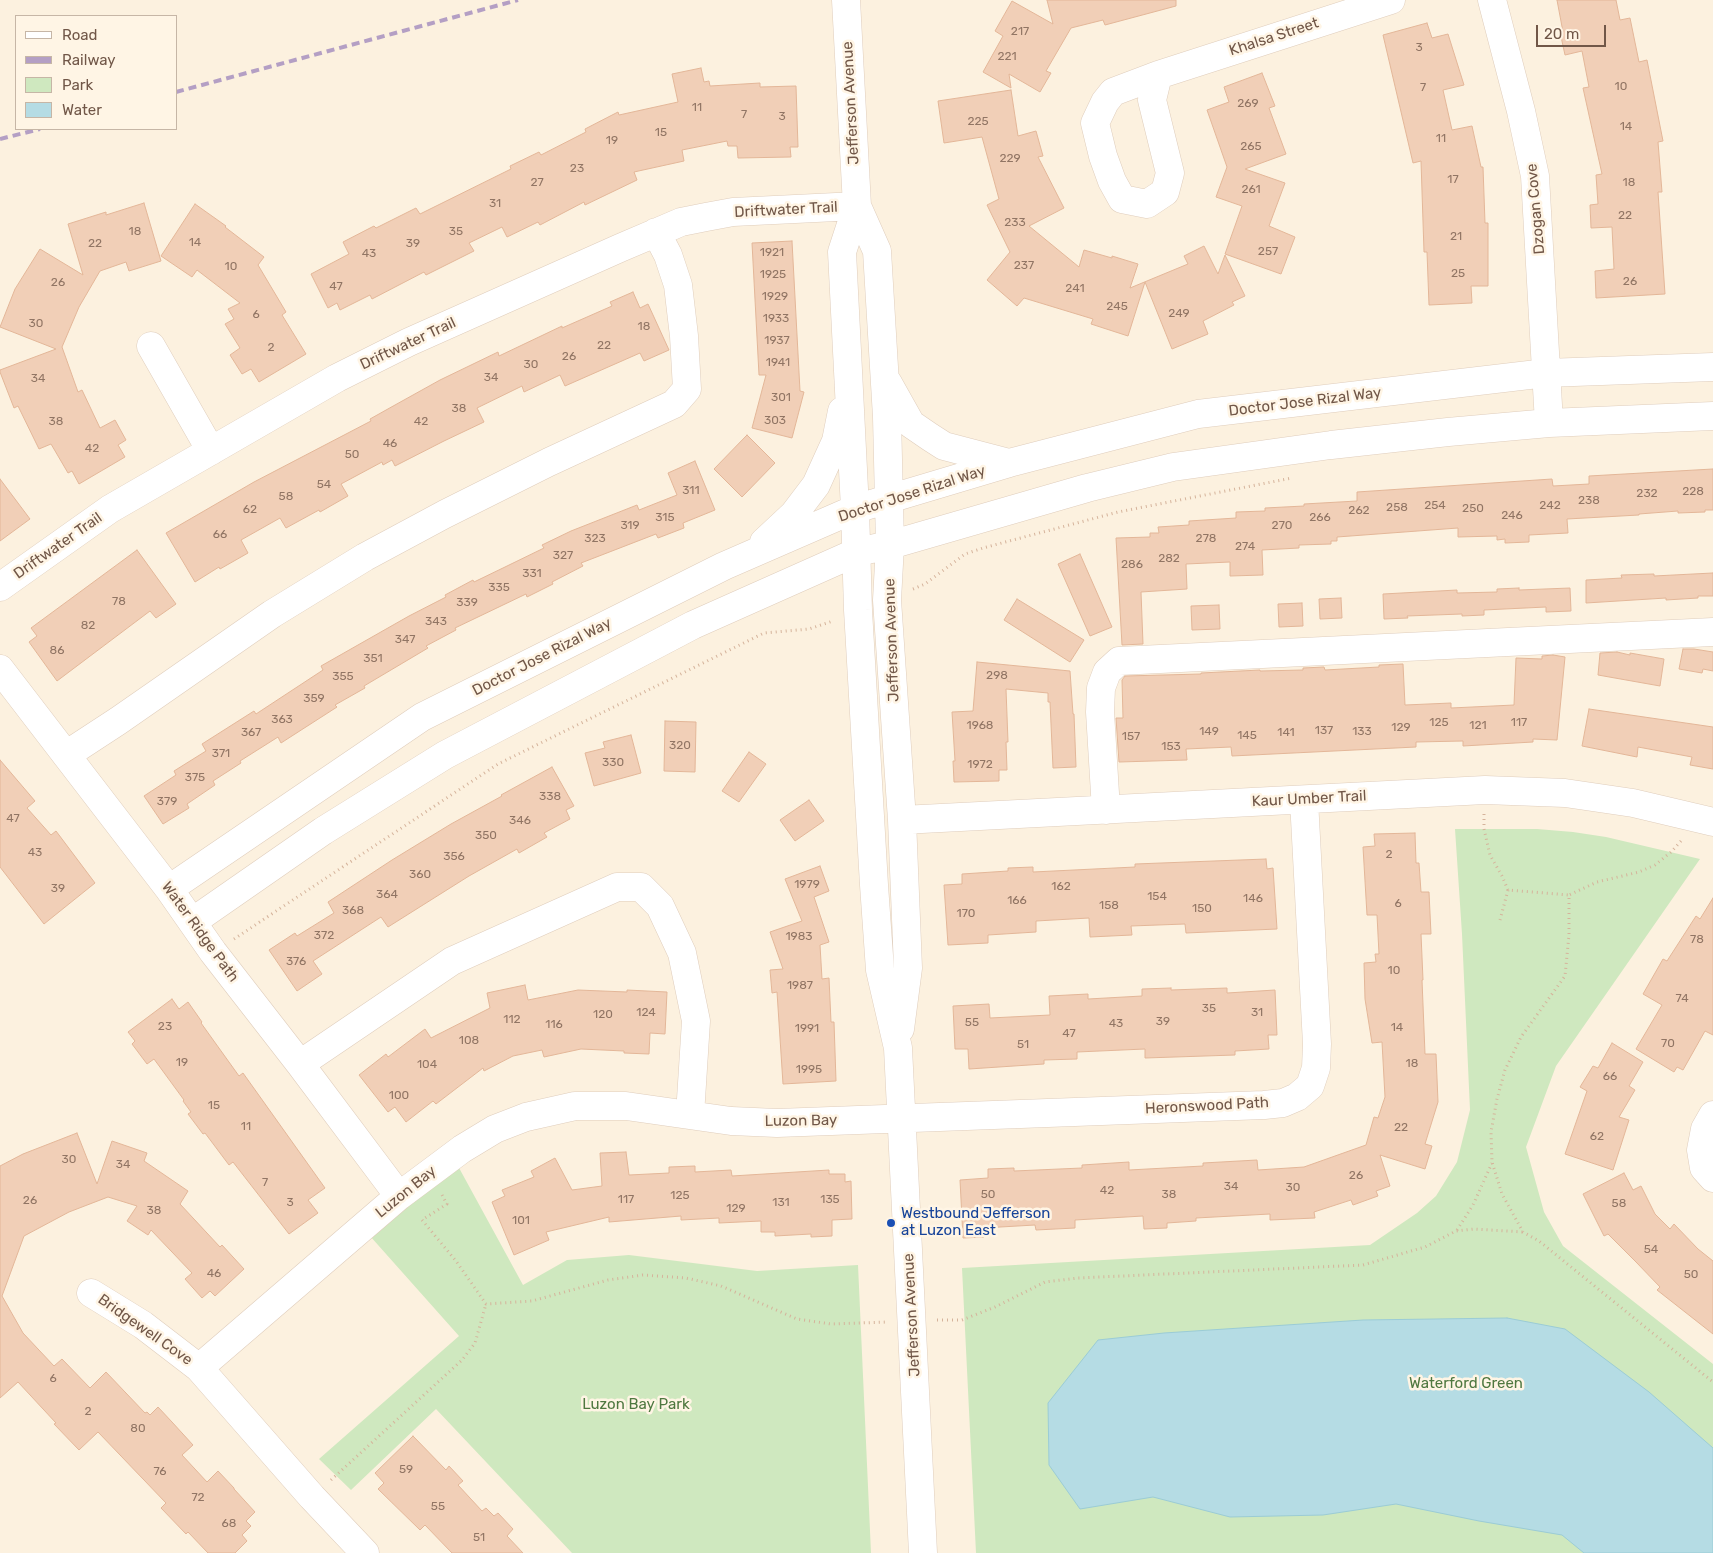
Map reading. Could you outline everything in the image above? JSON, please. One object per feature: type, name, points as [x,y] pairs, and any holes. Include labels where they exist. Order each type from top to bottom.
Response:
[{"type":"street","name":"Jefferson Avenue","points":[[846,0],[857,206],[877,251],[887,418],[890,544],[887,600],[902,820],[908,968],[898,1048],[924,1553]]},
{"type":"street","name":"Khalsa Street","points":[[1158,75],[1391,0]]},
{"type":"street","name":"Dzogan Cove","points":[[1492,0],[1521,111],[1535,176],[1549,422]]},
{"type":"street","name":"Jefferson Avenue","points":[[857,206],[842,252],[856,552],[880,970],[898,1048]]},
{"type":"street","name":"Driftwater Trail","points":[[0,587],[110,509],[337,378],[385,354],[656,232],[681,222],[733,212],[857,206]]},
{"type":"street","points":[[66,755],[272,614],[365,557],[445,514],[549,462],[674,404],[687,388],[683,327],[678,285],[668,255],[656,232]]},
{"type":"street","points":[[151,346],[212,451]]},
{"type":"street","name":"Doctor Jose Rizal Way","points":[[169,889],[422,717],[724,566],[855,509],[1009,463],[1198,414],[1546,373],[1713,367]]},
{"type":"street","points":[[884,377],[911,424],[923,433],[944,446],[1009,463]]},
{"type":"street","points":[[750,555],[794,514],[816,485],[836,441],[849,380]]},
{"type":"street","points":[[192,922],[323,830],[445,756],[693,624],[856,552],[1087,488],[1173,467],[1332,445],[1549,422],[1713,416]]},
{"type":"street","points":[[1106,810],[1100,712],[1101,688],[1107,672],[1119,661],[1713,632]]},
{"type":"street","name":"Water Ridge Path","points":[[0,670],[169,889],[213,952],[399,1196]]},
{"type":"street","name":"Kaur Umber Trail","points":[[902,820],[1485,790],[1565,793],[1633,803],[1703,820]]},
{"type":"street","name":"Heronswood Path","points":[[901,1118],[1264,1104],[1283,1102],[1297,1096],[1310,1086],[1316,1068],[1317,1044],[1304,800]]},
{"type":"street","points":[[300,1064],[452,961],[617,887],[641,887],[660,906],[682,953],[696,1021],[690,1115]]},
{"type":"street","name":"Luzon Bay","points":[[199,1368],[399,1196],[462,1148],[495,1129],[526,1118],[575,1106],[626,1106],[731,1121],[777,1123],[901,1118]]},
{"type":"street","points":[[1713,1116],[1705,1129],[1701,1150],[1704,1168],[1713,1178]]},
{"type":"street","name":"Bridgewell Cove","points":[[91,1293],[143,1325],[199,1368]]},
{"type":"street","points":[[199,1368],[312,1497],[365,1553]]},
{"type":"path","points":[[910,591],[925,584],[965,554],[983,548],[1118,512],[1298,477]]},
{"type":"path","points":[[213,952],[498,764],[764,633],[810,629],[841,618]]},
{"type":"path","points":[[1508,890],[1569,895],[1597,882],[1639,872],[1655,865],[1671,852],[1703,820]]},
{"type":"path","points":[[1484,829],[1490,855],[1508,890],[1500,920]]},
{"type":"path","points":[[1523,1232],[1502,1194],[1492,1162],[1491,1132],[1505,1070],[1521,1037],[1565,976],[1569,935],[1569,895]]},
{"type":"path","points":[[1456,1231],[1473,1205],[1492,1162]]},
{"type":"path","points":[[429,1174],[447,1204],[422,1220],[456,1262],[486,1304]]},
{"type":"path","points":[[962,1320],[995,1308],[1045,1282],[1078,1278],[1363,1265],[1425,1247],[1456,1231],[1474,1229],[1523,1232],[1539,1242],[1713,1382]]},
{"type":"path","points":[[486,1304],[532,1301],[608,1280],[643,1275],[686,1278],[722,1286],[797,1319],[831,1324],[863,1323]]},
{"type":"path","points":[[312,1497],[462,1360],[475,1343],[486,1304]]},
{"type":"green space","name":"Waterford Green","points":[[1455,829],[1537,829],[1573,832],[1606,837],[1700,859],[1556,1066],[1526,1147],[1544,1212],[1563,1246],[1713,1364],[1713,1553],[976,1553],[962,1268],[1370,1245],[1417,1213],[1436,1196],[1457,1162],[1470,1110]]},
{"type":"green space","name":"Luzon Bay Park","points":[[458,1166],[523,1285],[567,1260],[629,1255],[757,1271],[858,1265],[871,1553],[572,1553],[436,1409],[351,1490],[319,1459],[459,1336],[370,1236]]},
{"type":"water","points":[[1507,1318],[1565,1329],[1649,1392],[1713,1448],[1713,1553],[1584,1553],[1562,1535],[1396,1504],[1323,1515],[1230,1517],[1153,1497],[1080,1509],[1049,1465],[1048,1403],[1098,1340],[1164,1333],[1363,1320]]},
{"type":"building","points":[[1047,0],[1176,0],[1176,6],[1105,25],[1103,20],[1071,28],[1046,71],[1051,73],[1040,92],[1009,74],[1011,88],[983,72],[1003,36],[995,31],[1012,1],[1053,24]]},
{"type":"building","points":[[1557,0],[1616,0],[1620,20],[1630,18],[1639,62],[1647,60],[1663,141],[1658,142],[1662,192],[1658,192],[1665,294],[1596,298],[1595,271],[1614,269],[1612,227],[1591,228],[1590,205],[1598,204],[1596,175],[1602,174],[1583,88],[1589,87],[1582,51],[1565,55],[1560,32],[1563,32]]},
{"type":"building","points":[[1427,23],[1432,38],[1448,34],[1464,85],[1443,90],[1452,130],[1472,126],[1481,167],[1483,167],[1485,223],[1488,223],[1488,286],[1471,286],[1472,303],[1429,305],[1427,252],[1424,252],[1421,161],[1413,163],[1383,35]]},
{"type":"building","points":[[701,68],[704,82],[709,81],[710,86],[760,83],[760,87],[796,86],[798,147],[790,147],[791,157],[738,158],[737,146],[728,146],[727,141],[682,150],[684,161],[634,172],[637,180],[585,205],[584,202],[540,225],[538,222],[507,237],[502,227],[469,243],[474,251],[426,275],[424,272],[372,299],[370,295],[340,310],[337,303],[328,308],[311,274],[349,254],[343,242],[416,208],[420,214],[511,169],[510,166],[539,152],[541,155],[586,132],[585,129],[618,112],[619,115],[678,102],[672,74]]},
{"type":"building","points":[[1262,73],[1275,106],[1269,108],[1286,154],[1245,169],[1285,183],[1269,226],[1295,237],[1281,274],[1225,254],[1242,206],[1216,197],[1227,167],[1207,110],[1229,102],[1224,87]]},
{"type":"building","points":[[1011,90],[1018,136],[1036,131],[1043,156],[1038,157],[1064,208],[1029,226],[1079,267],[1084,250],[1138,264],[1130,288],[1188,264],[1184,256],[1204,246],[1218,274],[1225,255],[1245,296],[1232,302],[1234,305],[1203,321],[1208,334],[1172,349],[1145,282],[1128,336],[1091,324],[1093,319],[1024,298],[1017,306],[987,280],[1010,252],[987,205],[999,199],[982,137],[944,143],[938,101]]},
{"type":"building","points":[[144,203],[161,261],[129,271],[126,262],[100,271],[79,307],[62,347],[78,392],[82,390],[100,428],[115,420],[126,440],[118,445],[125,457],[79,484],[72,471],[68,473],[51,444],[39,449],[18,406],[14,408],[0,372],[0,370],[56,349],[0,327],[15,289],[40,249],[83,275],[68,224]]},
{"type":"building","points":[[195,204],[264,257],[258,265],[286,312],[282,315],[306,354],[259,382],[251,369],[242,374],[230,355],[240,348],[225,324],[234,319],[228,309],[240,303],[197,270],[192,277],[161,256]]},
{"type":"building","points":[[792,241],[800,391],[804,392],[792,438],[752,428],[766,375],[759,375],[752,243]]},
{"type":"building","points":[[633,292],[640,308],[648,304],[669,350],[644,361],[640,353],[565,386],[560,375],[524,392],[522,386],[477,408],[484,422],[395,466],[392,460],[383,465],[382,462],[341,484],[348,496],[286,528],[280,518],[241,540],[248,553],[220,569],[219,567],[195,582],[166,533],[254,482],[371,421],[370,419],[440,380],[498,352],[499,356],[562,326],[562,328],[612,306],[610,302]]},
{"type":"building","points":[[747,435],[775,463],[742,497],[714,469]]},
{"type":"building","points":[[695,461],[715,510],[683,523],[684,528],[658,538],[656,534],[581,563],[583,566],[552,582],[553,584],[527,597],[526,594],[455,628],[456,630],[426,646],[428,648],[364,686],[365,688],[335,705],[337,707],[281,743],[278,737],[240,761],[241,763],[213,781],[215,785],[187,804],[189,808],[163,824],[144,796],[176,775],[174,771],[206,751],[202,744],[254,711],[256,714],[323,670],[321,666],[446,597],[445,595],[473,580],[474,582],[544,548],[542,545],[571,531],[637,505],[639,510],[677,495],[668,473]]},
{"type":"building","points":[[1713,469],[1713,510],[1705,510],[1705,512],[1678,513],[1678,511],[1567,519],[1568,533],[1529,535],[1529,542],[1505,543],[1505,539],[1497,540],[1497,536],[1458,537],[1458,528],[1337,537],[1337,541],[1331,541],[1331,544],[1299,545],[1299,548],[1262,550],[1263,575],[1230,576],[1230,562],[1186,564],[1187,589],[1141,592],[1143,644],[1122,645],[1116,538],[1150,537],[1150,533],[1159,533],[1158,527],[1189,525],[1189,521],[1236,518],[1236,512],[1265,511],[1265,508],[1304,506],[1304,504],[1357,501],[1357,492],[1552,479],[1553,486],[1589,484],[1589,476]]},
{"type":"building","points":[[0,479],[30,519],[0,541]]},
{"type":"building","points":[[137,550],[176,604],[156,618],[150,611],[57,681],[29,642],[37,636],[31,628]]},
{"type":"building","points":[[1080,554],[1112,627],[1090,636],[1058,564]]},
{"type":"building","points":[[1713,573],[1713,596],[1586,603],[1586,580],[1622,578],[1621,575],[1654,574],[1654,576]]},
{"type":"building","points":[[1519,588],[1519,590],[1570,588],[1571,611],[1546,612],[1546,607],[1484,610],[1484,615],[1407,616],[1408,618],[1384,619],[1383,594],[1457,590],[1457,593],[1497,592],[1497,589]]},
{"type":"building","points":[[1341,598],[1342,618],[1320,619],[1319,599]]},
{"type":"building","points":[[1017,599],[1084,640],[1070,662],[1004,620]]},
{"type":"building","points":[[1302,603],[1303,626],[1279,627],[1278,604]]},
{"type":"building","points":[[1219,605],[1220,629],[1192,630],[1191,606]]},
{"type":"building","points":[[1683,649],[1713,652],[1713,671],[1703,669],[1702,673],[1679,669]]},
{"type":"building","points":[[1617,652],[1664,659],[1660,686],[1598,675],[1600,653]]},
{"type":"building","points":[[1542,656],[1565,657],[1557,740],[1533,739],[1533,742],[1463,746],[1463,741],[1416,742],[1416,747],[1232,756],[1231,747],[1186,749],[1187,760],[1119,762],[1116,718],[1123,718],[1122,680],[1125,676],[1303,670],[1303,668],[1324,667],[1325,670],[1403,664],[1405,705],[1451,703],[1451,708],[1514,705],[1516,658],[1542,659]]},
{"type":"building","points":[[977,662],[1070,671],[1076,767],[1053,768],[1048,693],[1006,689],[1007,770],[999,770],[999,781],[954,782],[953,761],[955,761],[952,712],[973,711]]},
{"type":"building","points":[[1589,709],[1713,727],[1713,769],[1690,765],[1692,757],[1638,747],[1637,757],[1582,746]]},
{"type":"building","points":[[665,721],[696,722],[695,772],[664,771]]},
{"type":"building","points":[[631,735],[641,773],[594,786],[585,753],[605,748],[603,742]]},
{"type":"building","points":[[749,752],[766,764],[739,802],[722,791]]},
{"type":"building","points":[[0,760],[35,801],[27,808],[51,835],[56,831],[95,883],[44,924],[0,867]]},
{"type":"building","points":[[552,767],[574,806],[566,810],[570,819],[544,833],[547,837],[519,853],[517,849],[469,876],[388,927],[381,917],[313,961],[322,974],[297,991],[269,950],[295,933],[297,936],[334,913],[328,902],[392,860]]},
{"type":"building","points":[[809,800],[824,821],[795,841],[780,820]]},
{"type":"building","points":[[1415,833],[1416,863],[1419,863],[1421,892],[1429,892],[1431,934],[1421,934],[1425,1054],[1436,1054],[1438,1102],[1425,1144],[1432,1146],[1425,1169],[1380,1155],[1390,1186],[1376,1191],[1378,1196],[1353,1205],[1351,1200],[1314,1212],[1315,1218],[1270,1220],[1270,1214],[1196,1218],[1196,1221],[1167,1223],[1167,1228],[1144,1229],[1143,1216],[1075,1220],[1075,1228],[1036,1230],[1035,1225],[983,1228],[984,1237],[963,1238],[960,1180],[988,1178],[988,1169],[1014,1168],[1014,1171],[1082,1168],[1082,1165],[1129,1162],[1129,1170],[1203,1166],[1203,1163],[1257,1160],[1258,1170],[1304,1167],[1366,1145],[1374,1117],[1378,1118],[1385,1097],[1382,1042],[1372,1043],[1365,999],[1364,963],[1376,962],[1375,954],[1379,954],[1377,915],[1367,915],[1363,847],[1375,846],[1374,834]]},
{"type":"building","points":[[1266,859],[1267,869],[1273,868],[1277,929],[1186,933],[1185,924],[1131,926],[1132,935],[1090,937],[1089,918],[1036,921],[1036,932],[988,935],[988,943],[948,945],[944,885],[962,884],[962,874],[1008,871],[1008,868],[1033,867],[1033,872],[1135,867],[1135,864]]},
{"type":"building","points":[[820,866],[829,891],[814,897],[829,942],[820,945],[822,979],[829,978],[831,1022],[834,1022],[836,1081],[783,1084],[777,992],[772,993],[770,970],[783,969],[770,932],[802,921],[785,879]]},
{"type":"building","points":[[1713,898],[1713,1035],[1705,1031],[1683,1070],[1677,1067],[1674,1072],[1636,1049],[1662,1005],[1643,994],[1663,959],[1667,961],[1696,916],[1700,919]]},
{"type":"building","points":[[525,985],[528,1000],[578,990],[667,992],[665,1034],[650,1033],[649,1054],[581,1049],[544,1057],[542,1050],[513,1056],[484,1071],[483,1068],[436,1104],[433,1101],[406,1122],[395,1107],[388,1112],[359,1075],[386,1054],[388,1057],[425,1029],[431,1038],[490,1008],[487,993]]},
{"type":"building","points":[[1171,988],[1171,990],[1227,988],[1227,993],[1275,990],[1277,1035],[1268,1035],[1269,1049],[1235,1051],[1235,1055],[1145,1058],[1145,1049],[1077,1052],[1077,1059],[1044,1060],[1044,1064],[969,1069],[968,1049],[955,1049],[953,1006],[989,1004],[990,1018],[1050,1015],[1049,996],[1088,994],[1088,999],[1142,996],[1142,989]]},
{"type":"building","points":[[172,999],[179,1009],[188,1002],[239,1076],[243,1073],[325,1188],[308,1200],[318,1213],[289,1234],[233,1162],[229,1165],[205,1133],[203,1134],[188,1114],[191,1112],[184,1100],[154,1059],[147,1064],[132,1044],[135,1041],[128,1032]]},
{"type":"building","points":[[1612,1043],[1643,1062],[1629,1086],[1635,1090],[1619,1117],[1629,1120],[1613,1170],[1565,1154],[1587,1091],[1580,1087],[1593,1066],[1598,1068]]},
{"type":"building","points":[[77,1133],[97,1184],[112,1141],[147,1153],[144,1161],[188,1191],[180,1204],[220,1247],[222,1245],[244,1269],[215,1296],[210,1291],[202,1298],[185,1279],[192,1273],[151,1230],[148,1235],[127,1221],[137,1206],[108,1197],[69,1212],[24,1236],[2,1296],[23,1333],[54,1366],[62,1359],[90,1388],[106,1372],[145,1413],[147,1412],[150,1415],[158,1407],[193,1445],[182,1455],[207,1482],[218,1471],[234,1488],[255,1512],[246,1521],[251,1526],[242,1535],[247,1541],[235,1553],[208,1553],[188,1532],[186,1534],[161,1508],[166,1503],[98,1432],[79,1450],[18,1382],[0,1398],[0,1166],[23,1154]]},
{"type":"building","points":[[626,1152],[629,1175],[669,1173],[669,1167],[695,1166],[695,1172],[731,1170],[732,1176],[829,1170],[829,1174],[845,1174],[845,1182],[851,1181],[852,1219],[832,1220],[832,1236],[811,1237],[811,1234],[775,1236],[775,1232],[761,1232],[761,1221],[719,1223],[719,1218],[681,1220],[681,1216],[609,1222],[609,1217],[546,1232],[549,1240],[514,1255],[492,1202],[505,1196],[502,1190],[534,1177],[531,1171],[555,1158],[572,1190],[602,1186],[600,1153]]},
{"type":"building","points":[[1624,1173],[1633,1190],[1641,1186],[1655,1214],[1670,1229],[1674,1224],[1698,1249],[1713,1261],[1713,1334],[1657,1290],[1660,1287],[1636,1262],[1608,1234],[1604,1236],[1583,1194]]},
{"type":"building","points":[[413,1436],[446,1470],[449,1466],[463,1481],[458,1485],[482,1511],[486,1508],[494,1516],[498,1513],[513,1529],[507,1536],[523,1553],[452,1553],[425,1525],[420,1530],[378,1489],[384,1483],[375,1473]]},
{"type":"railway","points":[[178,91],[518,0]]},
{"type":"railway","points":[[0,139],[36,130]]},
{"type":"place","name":"Westbound Jefferson at Luzon East","points":[[891,1223]]}]
